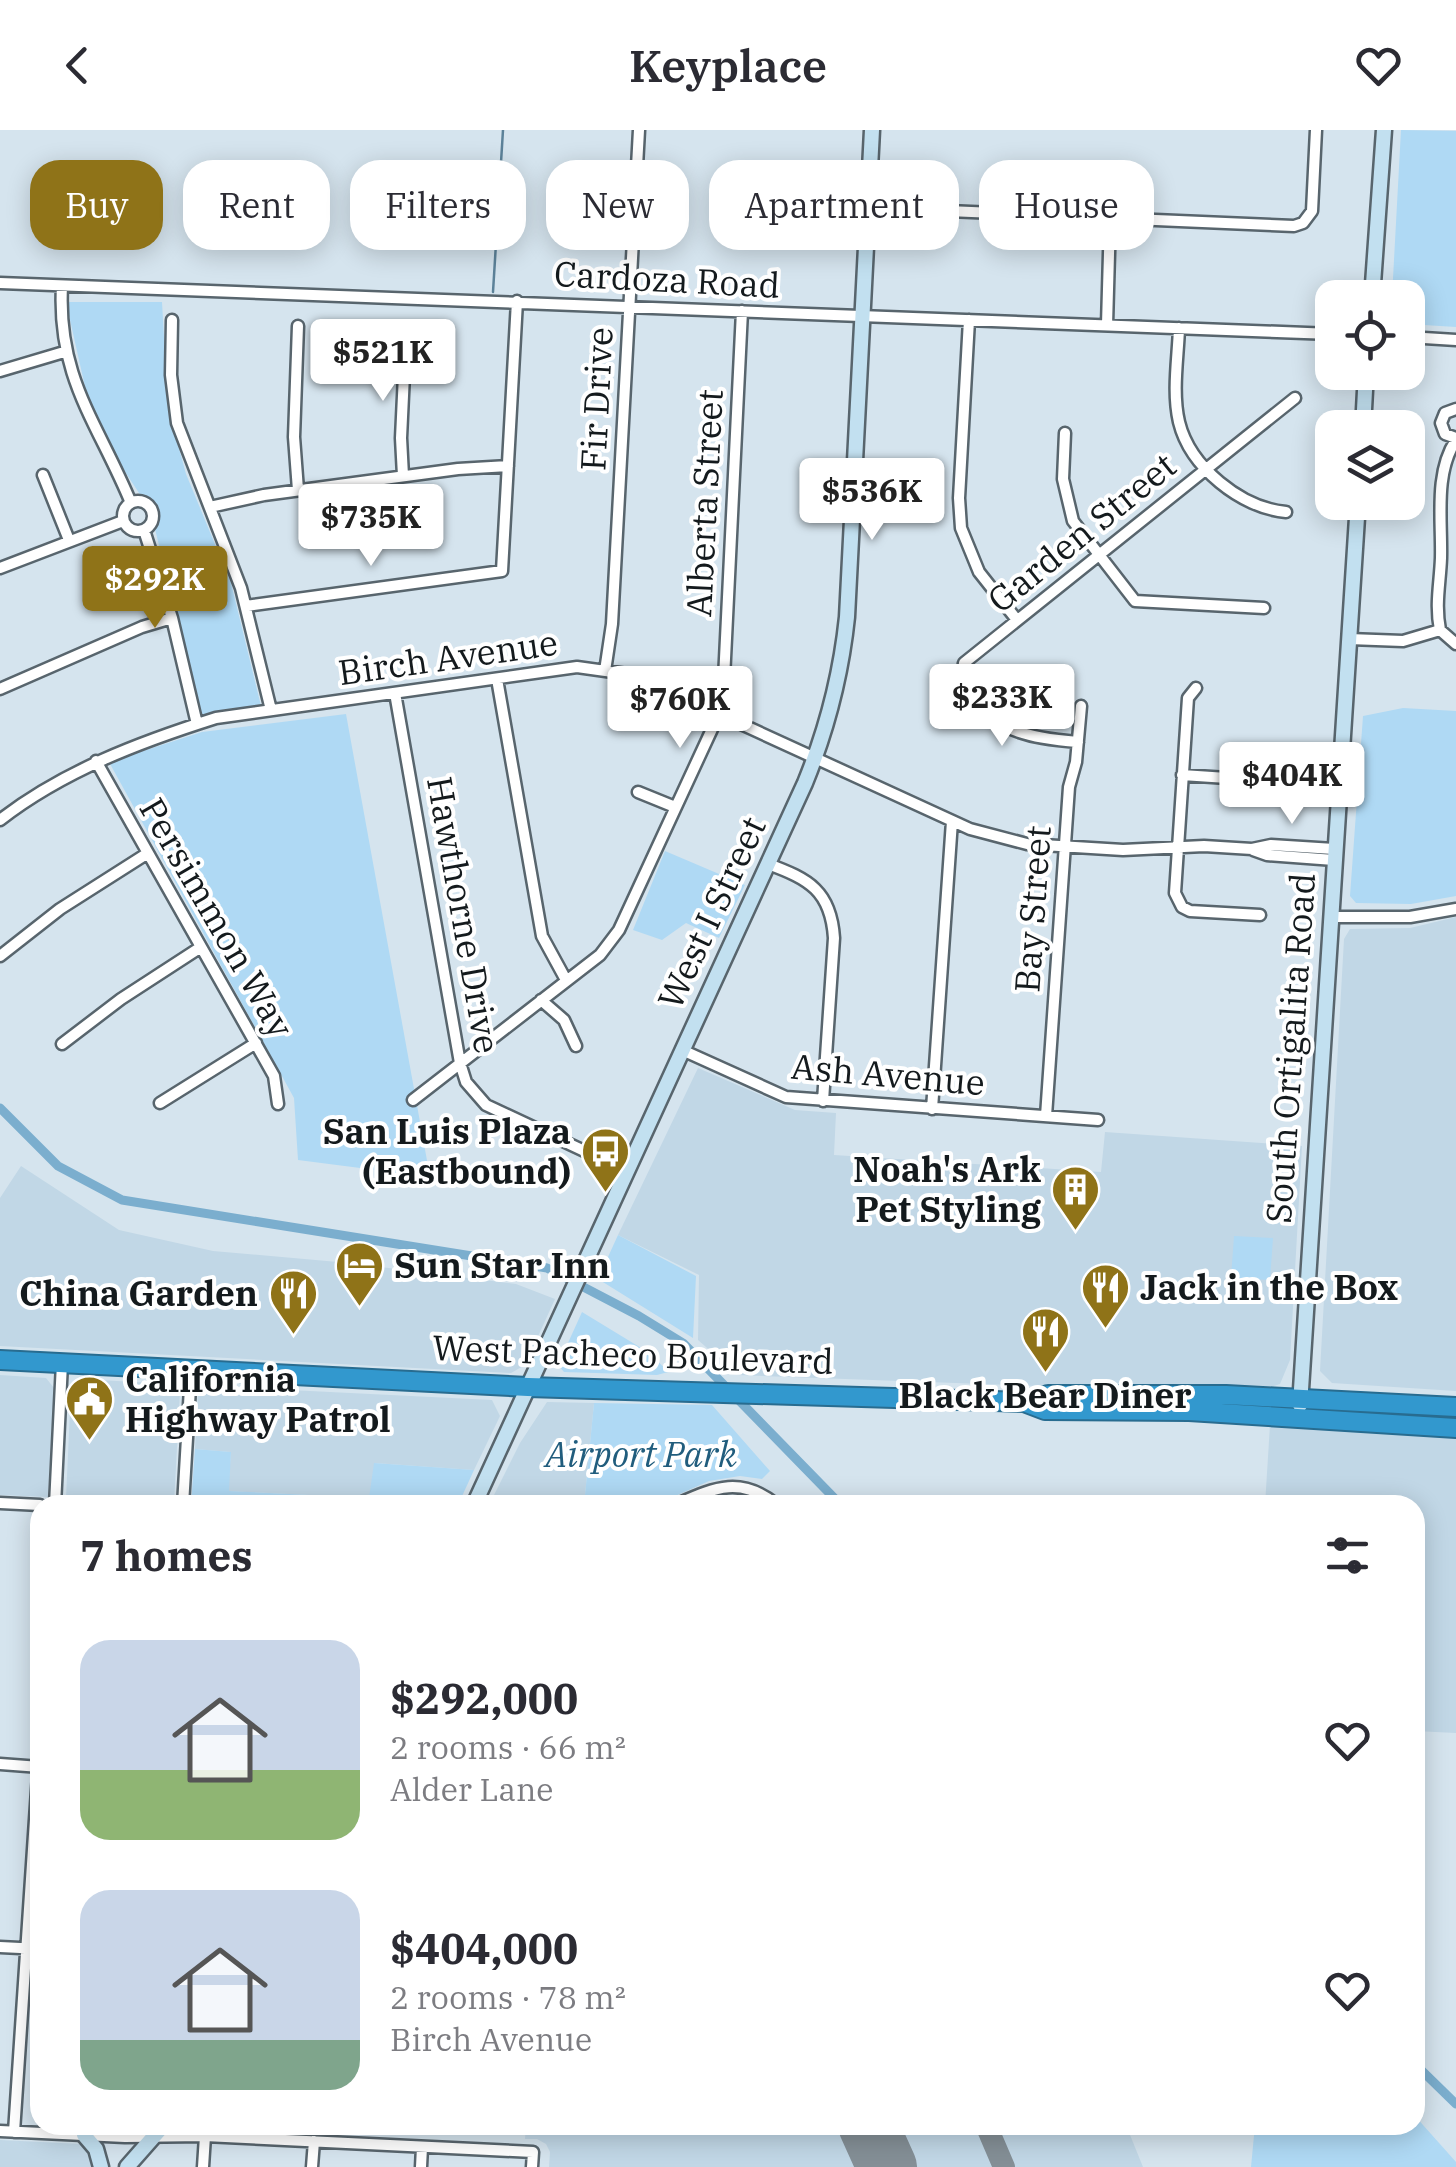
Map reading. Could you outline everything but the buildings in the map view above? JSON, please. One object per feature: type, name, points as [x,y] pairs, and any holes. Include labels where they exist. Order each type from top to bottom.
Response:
[{"type":"highway","name":"West Pacheco Boulevard","points":[[0,1360],[528,1386],[1024,1402],[1046,1410],[1189,1411],[1456,1428]]},
{"type":"highway","name":"West Pacheco Boulevard","points":[[1024,1402],[1048,1395],[1226,1395],[1456,1407]]},
{"type":"street","name":"Fir Drive","points":[[605,671],[612,624],[639,130]]},
{"type":"street","name":"West I Street","points":[[870,160],[872,130]]},
{"type":"street","points":[[1154,220],[1286,226],[1303,223],[1312,210],[1316,130]]},
{"type":"street","points":[[1373,280],[1384,130]]},
{"type":"street","name":"West I Street","points":[[479,1495],[816,758],[844,643],[866,250]]},
{"type":"street","points":[[1107,326],[1109,250]]},
{"type":"street","name":"Cardoza Road","points":[[0,283],[1315,333]]},
{"type":"street","points":[[62,286],[64,352],[131,502]]},
{"type":"street","points":[[246,606],[502,572],[517,301]]},
{"type":"street","name":"Alberta Street","points":[[413,1100],[600,954],[619,930],[719,714],[742,312]]},
{"type":"street","points":[[172,320],[171,374],[177,423],[246,606],[271,710]]},
{"type":"street","points":[[968,320],[959,498],[961,528],[979,572],[1018,620]]},
{"type":"street","points":[[298,326],[294,437],[298,490]]},
{"type":"street","points":[[1178,328],[1176,403],[1180,423],[1196,456],[1240,498],[1265,509],[1286,512]]},
{"type":"street","points":[[403,476],[406,332]]},
{"type":"street","points":[[1425,339],[1456,340]]},
{"type":"street","points":[[0,371],[64,352]]},
{"type":"street","name":"Garden Street","points":[[1078,742],[1008,730],[982,713],[961,688],[964,663],[1295,398]]},
{"type":"street","points":[[1456,409],[1445,413],[1441,423],[1446,434],[1456,439],[1447,457],[1440,508],[1436,609],[1440,630],[1456,644]]},
{"type":"street","points":[[1065,434],[1063,479],[1068,508],[1080,534],[1134,601],[1264,608]]},
{"type":"street","points":[[210,507],[298,490],[508,466]]},
{"type":"street","points":[[43,474],[70,540]]},
{"type":"street","points":[[131,502],[142,502],[152,512],[152,520],[144,530],[130,529],[124,521],[131,502]]},
{"type":"street","name":"South Ortigalita Road","points":[[1300,1418],[1357,520]]},
{"type":"street","points":[[0,568],[124,521]]},
{"type":"street","points":[[144,530],[172,618],[197,724]]},
{"type":"street","points":[[0,689],[142,627],[172,618]]},
{"type":"street","points":[[1348,640],[1403,641],[1440,630]]},
{"type":"street","name":"Birch Avenue","points":[[0,820],[96,762],[197,724],[578,667],[634,676],[952,821],[1000,839],[1140,850],[1271,846],[1334,854]]},
{"type":"street","points":[[497,679],[542,936],[566,980]]},
{"type":"street","points":[[1196,688],[1188,698],[1174,893],[1180,904],[1190,910],[1260,915]]},
{"type":"street","name":"Hawthorne Drive","points":[[395,693],[466,1082],[486,1104],[627,1171]]},
{"type":"street","name":"Bay Street","points":[[1046,1116],[1069,787],[1080,706]]},
{"type":"street","name":"Persimmon Way","points":[[96,762],[274,1076],[278,1104]]},
{"type":"street","points":[[1182,775],[1304,783]]},
{"type":"street","points":[[638,792],[675,808]]},
{"type":"street","points":[[932,1108],[952,821]]},
{"type":"street","points":[[0,956],[60,909],[148,853]]},
{"type":"street","points":[[768,864],[800,876],[820,893],[833,914],[823,1101]]},
{"type":"street","points":[[1330,917],[1410,917],[1456,908]]},
{"type":"street","points":[[62,1044],[201,947]]},
{"type":"street","points":[[541,1000],[564,1020],[576,1046]]},
{"type":"street","points":[[160,1103],[256,1043]]},
{"type":"street","name":"Ash Avenue","points":[[682,1050],[786,1097],[1098,1120]]},
{"type":"street","points":[[56,1495],[62,1363]]},
{"type":"street","points":[[184,1495],[191,1371]]},
{"type":"street","points":[[699,1495],[745,1486],[760,1495]]},
{"type":"street","points":[[0,1503],[30,1504]]},
{"type":"street","points":[[0,1764],[30,1766]]},
{"type":"street","points":[[14,2132],[30,1896]]},
{"type":"street","points":[[0,1947],[30,1948]]},
{"type":"street","points":[[0,2131],[30,2133]]},
{"type":"street","points":[[84,2135],[96,2149],[101,2167]]},
{"type":"street","points":[[127,2167],[151,2135]]},
{"type":"street","points":[[198,2135],[533,2152],[532,2167]]},
{"type":"street","points":[[286,2135],[286,2140]]},
{"type":"street","points":[[203,2167],[205,2136]]},
{"type":"street","points":[[312,2167],[314,2141]]},
{"type":"street","points":[[421,2167],[422,2147]]},
{"type":"shaded area","points":[[1456,917],[1456,1391],[1332,1383],[1320,1371],[1344,939],[1350,929],[1410,928]]},
{"type":"shaded area","points":[[698,1068],[795,1110],[836,1113],[834,1155],[1101,1172],[1105,1132],[1302,1146],[1290,1360],[1280,1384],[1264,1389],[1090,1388],[738,1375],[698,1340],[699,1275],[618,1235]]},
{"type":"shaded area","points":[[21,1166],[119,1230],[213,1251],[516,1284],[555,1299],[525,1365],[511,1373],[0,1346],[0,1198]]},
{"type":"shaded area","points":[[0,1375],[46,1378],[54,1388],[48,1495],[0,1495]]},
{"type":"shaded area","points":[[80,1379],[172,1384],[180,1391],[174,1495],[66,1495],[71,1389]]},
{"type":"shaded area","points":[[207,1386],[492,1400],[500,1416],[474,1470],[375,1463],[370,1495],[228,1491],[231,1452],[195,1449],[198,1395]]},
{"type":"shaded area","points":[[547,1402],[594,1403],[585,1495],[494,1495],[520,1443]]},
{"type":"shaded area","points":[[1270,1425],[1456,1433],[1456,1733],[1425,1731],[1425,1495],[1266,1495]]},
{"type":"shaded area","points":[[525,2135],[1130,2135],[1143,2167],[549,2167],[546,2144],[525,2139]]},
{"type":"shaded area","points":[[0,2140],[81,2144],[93,2153],[96,2167],[0,2167]]},
{"type":"green space","points":[[1401,130],[1456,131],[1456,327],[1425,325],[1425,280],[1393,280]]},
{"type":"green space","points":[[66,302],[162,302],[168,408],[186,474],[231,583],[261,706],[201,715],[155,529],[156,512],[112,452],[88,400]]},
{"type":"green space","points":[[1403,708],[1456,711],[1456,896],[1411,904],[1356,903],[1350,896],[1363,716]]},
{"type":"green space","points":[[346,714],[430,1177],[298,1160],[294,1098],[109,762],[202,732]]},
{"type":"green space","points":[[665,851],[745,885],[719,938],[686,923],[662,940],[633,930]]},
{"type":"green space","points":[[618,1235],[696,1276],[693,1338],[598,1279]]},
{"type":"green space","points":[[1234,1236],[1273,1238],[1270,1280],[1231,1278]]},
{"type":"green space","points":[[582,1312],[651,1354],[668,1372],[564,1372],[558,1365]]},
{"type":"green space","name":"Airport Park","points":[[594,1403],[712,1405],[770,1471],[762,1479],[740,1476],[709,1481],[678,1495],[585,1495]]},
{"type":"green space","points":[[195,1449],[231,1452],[229,1491],[309,1495],[192,1495]]},
{"type":"green space","points":[[374,1463],[474,1470],[463,1495],[369,1495]]},
{"type":"green space","points":[[1425,2127],[1456,2162],[1456,2167],[1251,2167],[1254,2135],[1425,2135]]},
{"type":"waterway","points":[[493,292],[503,130]]},
{"type":"waterway","points":[[0,1108],[58,1166],[122,1200],[547,1268],[683,1343],[831,1495]]},
{"type":"waterway","points":[[1425,2074],[1456,2104]]},
{"type":"taxiway","points":[[990,2135],[1004,2167]]},
{"type":"runway","points":[[873,2135],[887,2167]]},
{"type":"place","name":"San Luis Plaza (Eastbound)","points":[[606,1194]]},
{"type":"place","name":"Noah's Ark Pet Styling","points":[[1076,1232]]},
{"type":"place","name":"Sun Star Inn","points":[[359,1308]]},
{"type":"place","name":"Jack in the Box","points":[[1105,1330]]},
{"type":"place","name":"China Garden","points":[[293,1336]]},
{"type":"place","name":"Black Bear Diner","points":[[1045,1374]]},
{"type":"place","name":"California Highway Patrol","points":[[90,1442]]}]
